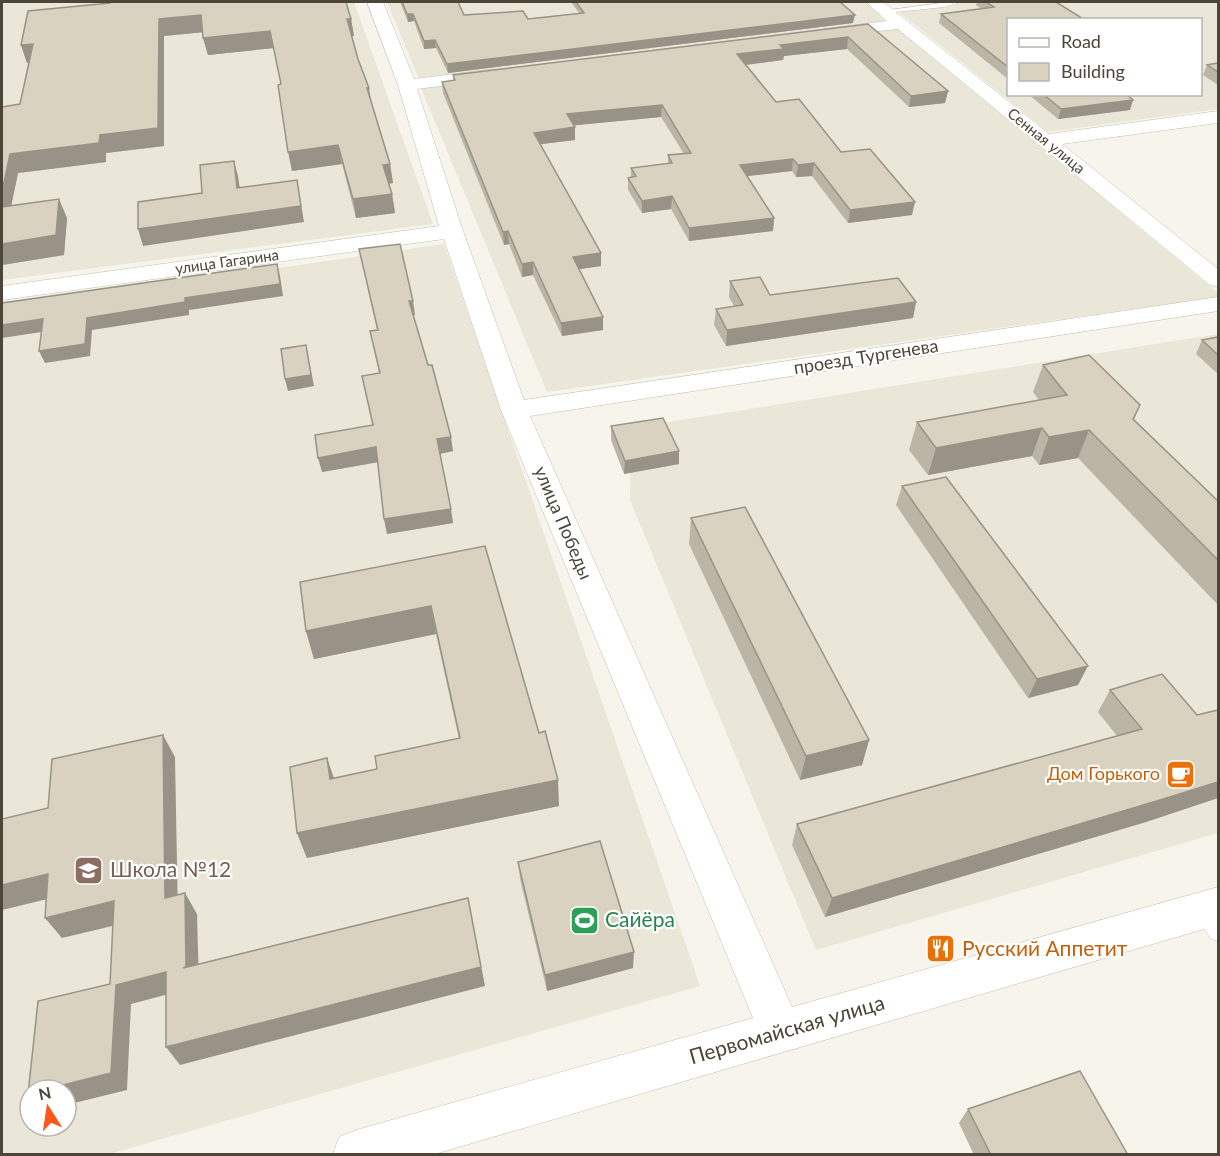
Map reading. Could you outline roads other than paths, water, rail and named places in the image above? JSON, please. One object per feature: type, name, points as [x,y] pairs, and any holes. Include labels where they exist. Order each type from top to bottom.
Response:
[{"type":"street","name":"улица Победы","points":[[375,2],[407,85],[452,231],[514,410],[781,1032]]},
{"type":"street","points":[[818,34],[887,12]]},
{"type":"street","name":"Сенная улица","points":[[887,12],[1218,280]]},
{"type":"street","points":[[407,85],[512,72]]},
{"type":"street","points":[[1046,140],[1218,117]]},
{"type":"street","name":"улица Гагарина","points":[[2,293],[452,231]]},
{"type":"street","name":"проезд Тургенева","points":[[514,410],[1218,304]]},
{"type":"street","name":"Первомайская улица","points":[[356,1155],[781,1032],[1213,917]]},
{"type":"lane","points":[[887,12],[957,2]]},
{"type":"place","name":"Дом Горького","points":[[1181,774]]},
{"type":"place","name":"Школа №12","points":[[89,870]]},
{"type":"place","name":"Сайёра","points":[[584,920]]},
{"type":"place","name":"Русский Аппетит","points":[[941,949]]}]
